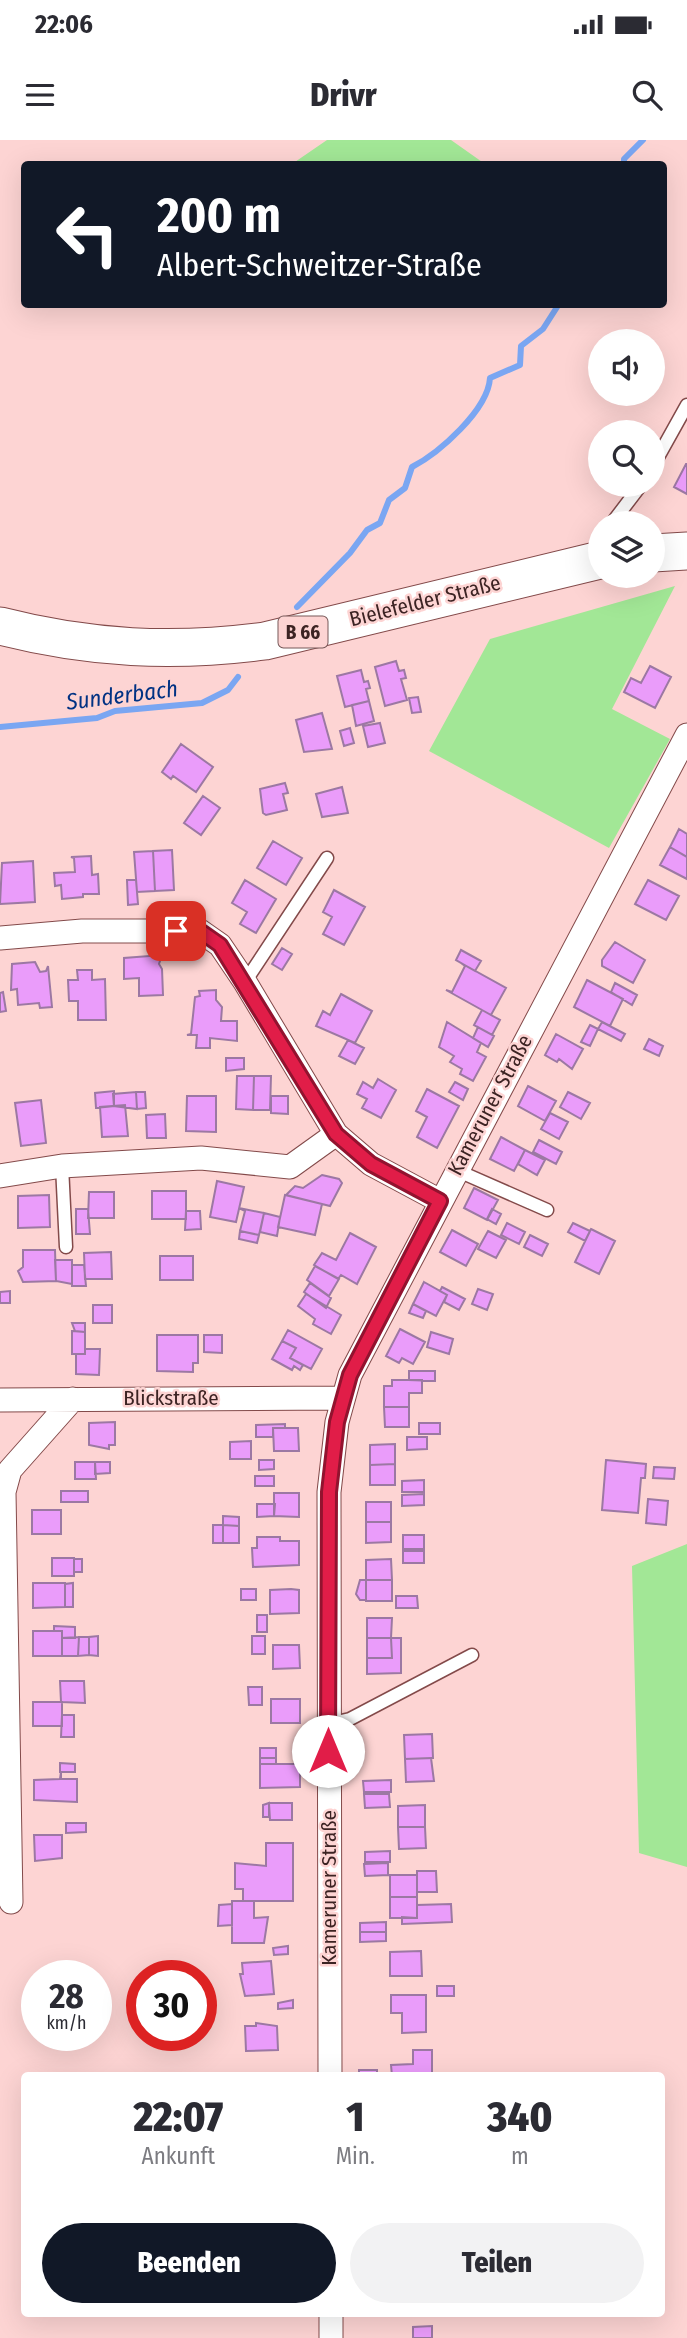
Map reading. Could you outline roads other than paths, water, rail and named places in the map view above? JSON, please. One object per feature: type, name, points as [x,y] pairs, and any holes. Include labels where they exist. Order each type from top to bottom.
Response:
[{"type":"main road","points":[[665,552],[687,551]]},
{"type":"main road","name":"Bielefelder Straße","points":[[0,626],[42,637],[131,648],[219,647],[289,635],[588,558]]},
{"type":"street","name":"Kameruner Straße","points":[[330,2072],[329,1492],[342,1398],[350,1375],[456,1170],[687,735]]},
{"type":"street","points":[[0,938],[82,931],[200,931],[220,945],[245,982],[336,1134],[371,1164],[440,1201]]},
{"type":"street","points":[[0,1176],[62,1166],[201,1158],[290,1167],[336,1134]]},
{"type":"street","name":"Blickstraße","points":[[0,1400],[342,1398]]},
{"type":"street","points":[[11,1902],[5,1492],[10,1470],[73,1399]]},
{"type":"street","points":[[331,2317],[331,2338]]},
{"type":"lane","points":[[665,444],[687,405]]},
{"type":"lane","points":[[621,511],[632,497]]},
{"type":"lane","points":[[245,982],[327,858]]},
{"type":"lane","points":[[62,1166],[66,1247]]},
{"type":"lane","points":[[456,1170],[547,1210]]},
{"type":"lane","points":[[328,1724],[350,1719],[472,1655]]},
{"type":"waterway","name":"Sunderbach","points":[[624,161],[643,140]]},
{"type":"waterway","name":"Sunderbach","points":[[297,607],[350,553],[367,530],[380,523],[389,500],[405,488],[412,467],[435,452],[472,417],[481,403],[490,378],[520,365],[521,346],[543,329],[556,308]]},
{"type":"waterway","name":"Sunderbach","points":[[0,727],[97,718],[115,711],[202,703],[228,690],[238,677]]}]
